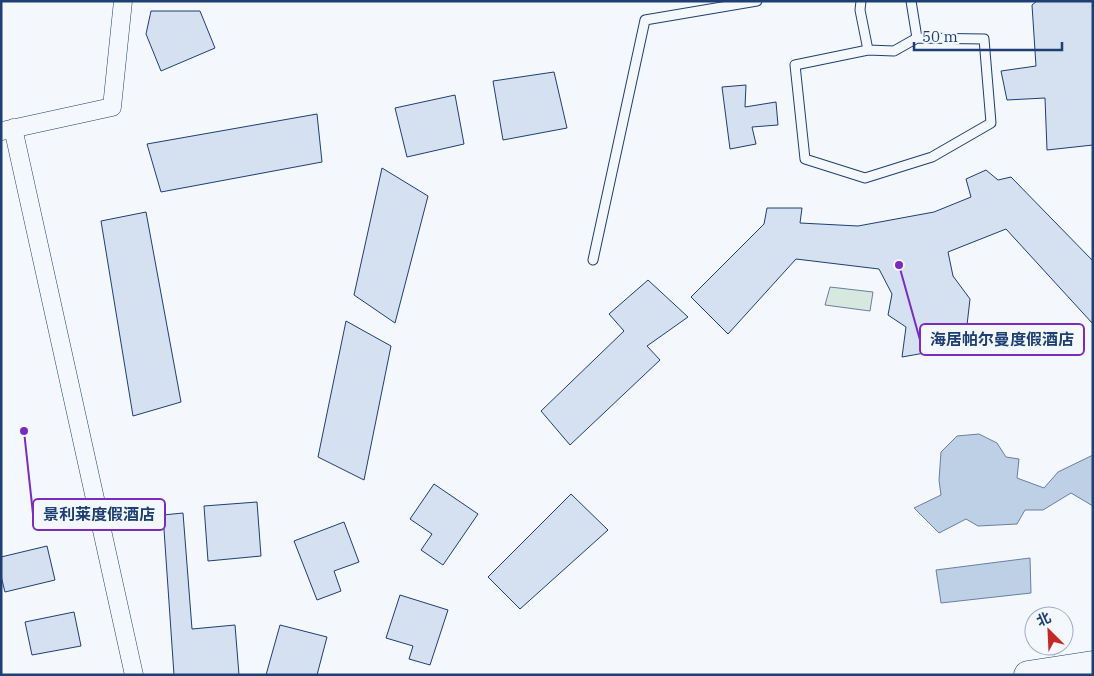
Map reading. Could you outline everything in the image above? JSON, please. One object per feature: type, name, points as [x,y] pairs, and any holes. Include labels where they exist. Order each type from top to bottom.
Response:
[{"type":"main road","points":[[1028,675],[1093,665]]},
{"type":"street","points":[[123,1],[112,107],[7,130],[134,675]]},
{"type":"lane","points":[[593,260],[645,20],[756,1]]},
{"type":"lane","points":[[861,1],[860,10],[868,50]]},
{"type":"lane","points":[[911,1],[917,38]]},
{"type":"lane","points":[[917,38],[984,39],[991,123],[932,158],[865,178],[805,159],[795,65],[868,50],[894,51],[917,38]]},
{"type":"shaded area","points":[[830,287],[873,292],[870,311],[825,305]]},
{"type":"water","points":[[979,434],[997,443],[1006,457],[1019,459],[1017,478],[1044,488],[1058,472],[1093,455],[1093,506],[1071,493],[1043,510],[1025,510],[1017,524],[978,526],[966,519],[939,533],[914,508],[941,495],[939,480],[941,452],[957,436]]},
{"type":"water","points":[[1030,558],[1031,593],[941,603],[936,570]]},
{"type":"building","points":[[1037,1],[1093,1],[1093,145],[1047,150],[1045,98],[1007,100],[1001,71],[1036,66],[1032,5]]},
{"type":"building","points":[[151,11],[200,11],[215,48],[161,71],[146,34]]},
{"type":"building","points":[[554,72],[567,128],[503,140],[493,81]]},
{"type":"building","points":[[746,85],[745,107],[776,102],[778,125],[752,127],[756,144],[730,149],[722,87]]},
{"type":"building","points":[[455,95],[464,144],[407,157],[395,108]]},
{"type":"building","points":[[317,114],[322,162],[161,192],[147,144]]},
{"type":"building","points":[[382,168],[428,196],[395,323],[354,295]]},
{"type":"building","points":[[986,170],[998,180],[1011,177],[1093,261],[1093,324],[1006,229],[948,252],[953,276],[970,299],[967,325],[975,344],[902,357],[906,327],[888,315],[892,294],[879,269],[796,259],[728,334],[691,297],[764,224],[767,208],[802,208],[800,223],[858,226],[934,212],[971,197],[966,179]]},
{"type":"building","points":[[146,212],[181,402],[133,416],[101,221]]},
{"type":"building","points":[[648,280],[688,317],[647,346],[660,360],[570,445],[541,411],[624,331],[609,314]]},
{"type":"building","points":[[346,321],[391,346],[364,480],[318,457]]},
{"type":"building","points":[[434,484],[478,514],[443,565],[421,550],[432,534],[410,519]]},
{"type":"building","points":[[571,494],[608,530],[520,609],[488,577]]},
{"type":"building","points":[[257,502],[261,556],[208,561],[204,506]]},
{"type":"building","points":[[183,513],[192,629],[235,625],[239,675],[174,675],[163,515]]},
{"type":"building","points":[[344,522],[359,562],[334,571],[341,591],[317,600],[294,541]]},
{"type":"building","points":[[47,546],[55,580],[5,592],[1,576],[1,557]]},
{"type":"building","points":[[400,595],[448,610],[430,665],[409,659],[413,646],[386,638]]},
{"type":"building","points":[[74,612],[81,646],[32,655],[25,622]]},
{"type":"building","points":[[280,625],[327,637],[317,675],[266,675]]},
{"type":"place","name":"海居帕尔曼度假酒店","points":[[899,265]]},
{"type":"place","name":"景利莱度假酒店","points":[[24,431]]}]
